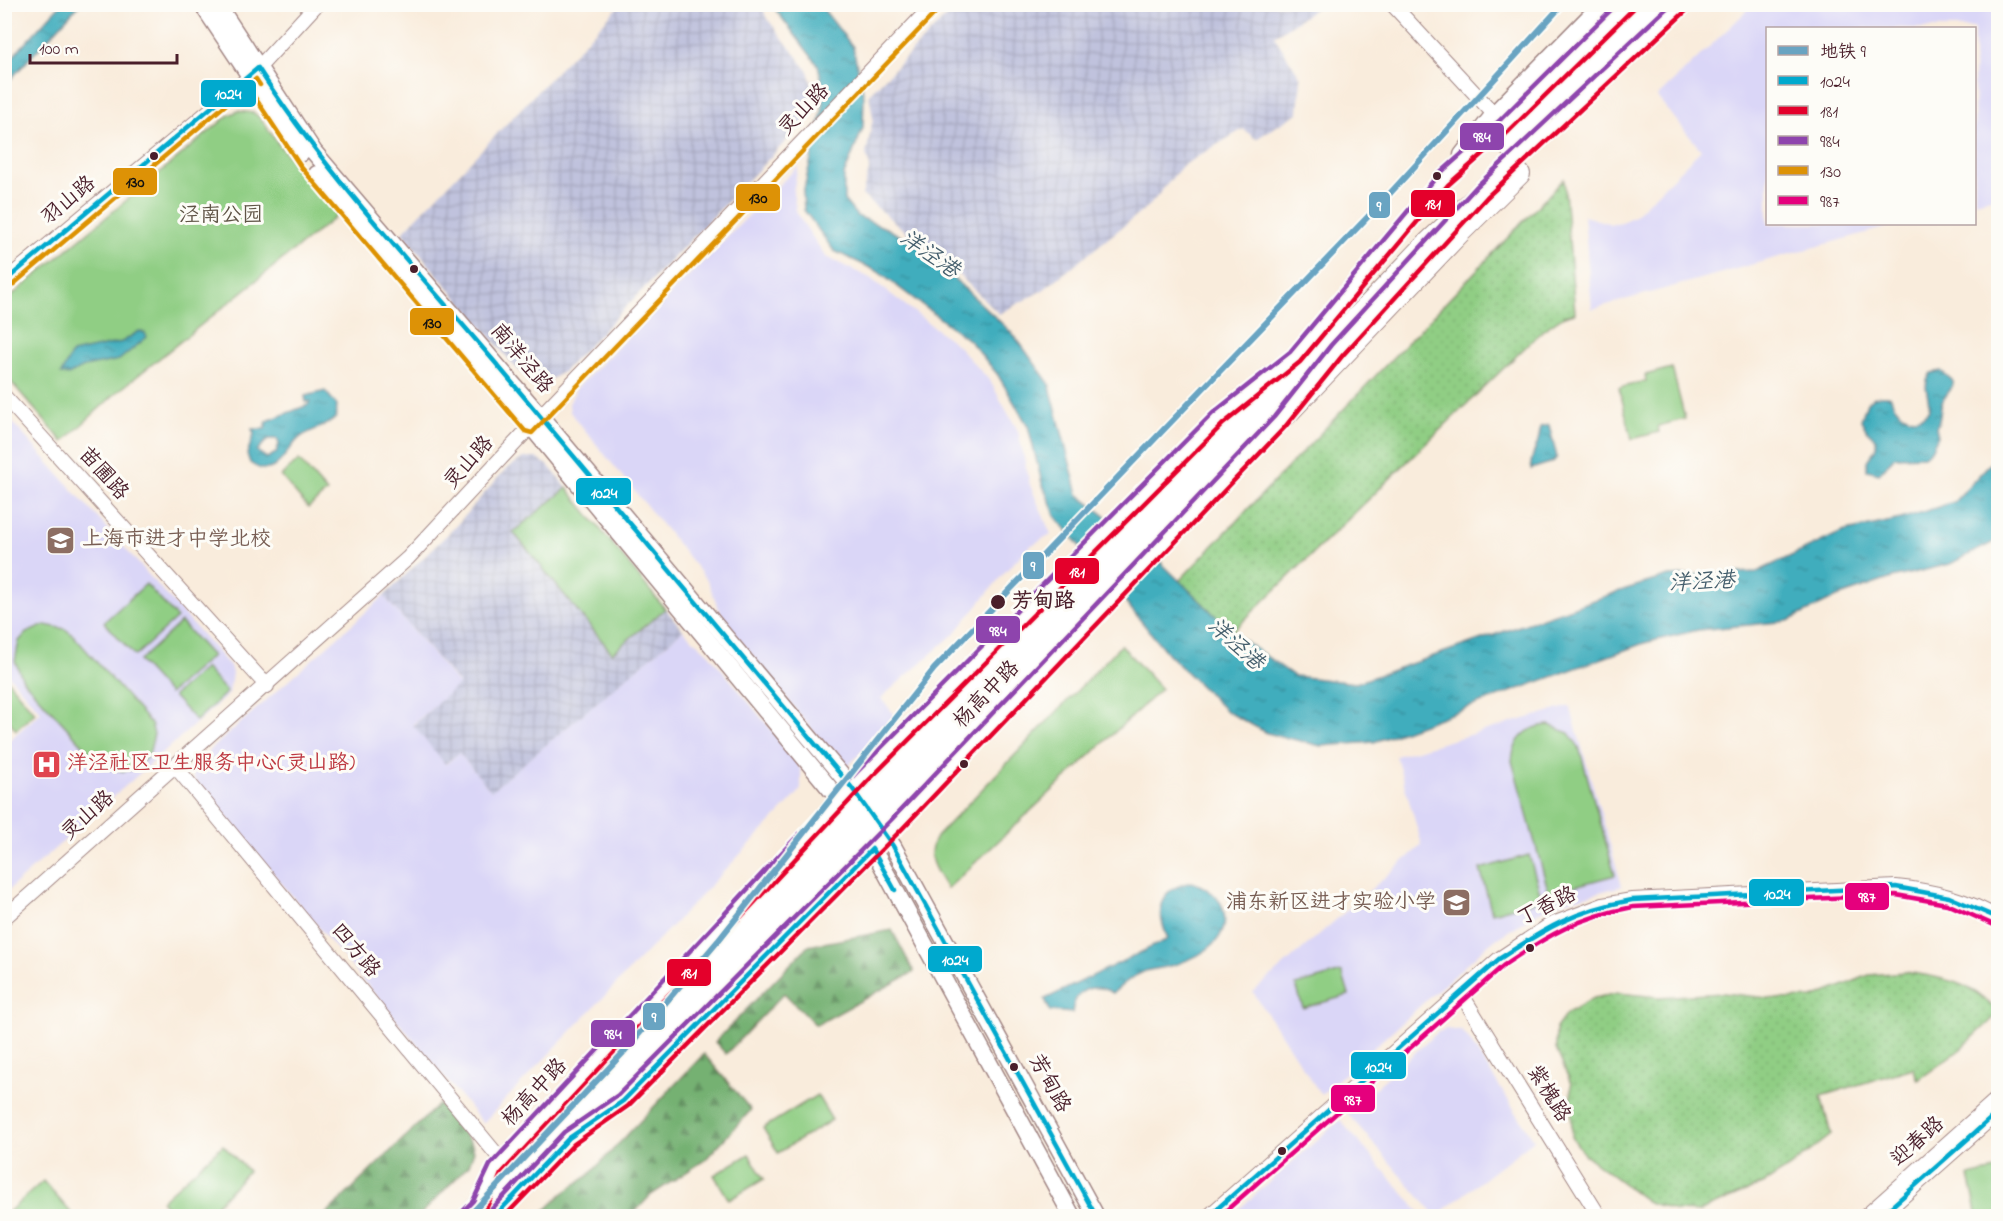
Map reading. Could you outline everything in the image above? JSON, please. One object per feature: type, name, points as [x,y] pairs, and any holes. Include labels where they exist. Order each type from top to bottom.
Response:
[{"type":"highway","name":"杨高中路","points":[[1183,488],[1443,180],[1504,126],[1628,4]]},
{"type":"highway","points":[[1427,243],[1493,165],[1657,4]]},
{"type":"highway","name":"杨高中路","points":[[473,1211],[687,1001],[1183,488],[1427,243],[1683,4]]},
{"type":"highway","points":[[1280,422],[1460,233],[1694,4]]},
{"type":"highway","name":"杨高中路","points":[[495,1216],[569,1138],[687,1001]]},
{"type":"main road","name":"南洋泾路","points":[[202,4],[254,72]]},
{"type":"main road","name":"南洋泾路","points":[[217,4],[254,72],[308,162],[852,788]]},
{"type":"main road","points":[[1443,180],[1494,114],[1602,4]]},
{"type":"main road","name":"杨高中路","points":[[569,1138],[623,1101],[886,835],[1280,422],[1337,350],[1482,192]]},
{"type":"main road","name":"杨高中路","points":[[473,1211],[495,1170],[852,788],[1218,418],[1294,357]]},
{"type":"main road","name":"南洋泾路","points":[[535,421],[841,802]]},
{"type":"main road","name":"芳甸路","points":[[852,788],[886,835],[1096,1216]]},
{"type":"main road","name":"芳甸路","points":[[841,802],[1072,1216]]},
{"type":"street","name":"羽山路","points":[[4,282],[254,72],[316,4]]},
{"type":"street","points":[[1392,4],[1494,114]]},
{"type":"street","name":"灵山路","points":[[4,918],[408,558],[535,421],[930,9]]},
{"type":"street","name":"苗圃路","points":[[4,396],[267,686]]},
{"type":"street","name":"四方路","points":[[176,766],[503,1162]]},
{"type":"street","name":"丁香路","points":[[1209,1216],[1499,959],[1550,925],[1603,905],[1632,900],[1896,886],[1926,890],[1957,898],[1998,918]]},
{"type":"street","name":"紫槐路","points":[[1462,994],[1599,1216]]},
{"type":"street","name":"迎春路","points":[[1866,1216],[1998,1098]]},
{"type":"street","name":"迎春路","points":[[1881,1216],[1998,1112]]},
{"type":"shaded area","points":[[1754,4],[1998,5],[1998,196],[1976,202],[1976,27],[1766,27],[1766,225],[1894,225],[1592,309],[1584,216],[1611,224],[1634,216],[1701,150],[1657,97]]},
{"type":"shaded area","points":[[620,5],[762,5],[766,17],[808,71],[812,85],[812,114],[564,371],[553,378],[540,381],[518,370],[402,233]]},
{"type":"shaded area","points":[[958,5],[1321,5],[1274,36],[1301,78],[1298,113],[1256,139],[1243,129],[1182,166],[1150,205],[1043,290],[999,314],[928,245],[917,241],[862,195],[870,167],[866,154],[873,118],[869,94]]},
{"type":"shaded area","points":[[798,166],[793,193],[797,214],[826,257],[870,278],[957,345],[990,381],[1018,431],[1030,485],[1051,534],[1030,546],[1004,573],[956,632],[881,698],[896,717],[848,766],[839,763],[724,621],[707,580],[570,412],[569,404],[576,389]]},
{"type":"shaded area","name":"上海市进才中学北校","points":[[4,413],[230,666],[232,673],[229,694],[5,893],[5,744],[41,712],[5,671]]},
{"type":"shaded area","points":[[523,458],[536,458],[548,465],[683,630],[491,791],[459,753],[445,764],[413,725],[459,684],[384,596],[454,528],[504,471]]},
{"type":"shaded area","points":[[384,596],[459,685],[413,724],[446,764],[459,753],[491,791],[683,630],[709,654],[796,760],[801,771],[801,789],[796,796],[483,1123],[194,779],[193,774],[193,769],[200,759]]},
{"type":"shaded area","name":"浦东新区进才实验小学","points":[[1570,706],[1622,886],[1548,906],[1491,942],[1321,1095],[1253,992],[1422,845],[1396,756]]},
{"type":"shaded area","points":[[1446,1029],[1462,1031],[1468,1038],[1534,1140],[1436,1216],[1347,1113],[1438,1032]]},
{"type":"shaded area","points":[[1340,1120],[1423,1216],[1231,1216]]},
{"type":"green space","name":"泾南公园","points":[[238,111],[254,113],[261,119],[279,145],[338,215],[115,394],[63,442],[5,375],[4,302],[229,115]]},
{"type":"green space","points":[[1564,179],[1575,313],[1564,316],[1543,330],[1232,632],[1179,581]]},
{"type":"green space","points":[[1672,368],[1685,419],[1658,426],[1659,432],[1632,439],[1619,388],[1646,381],[1645,375]]},
{"type":"green space","points":[[299,460],[327,492],[308,508],[281,476]]},
{"type":"green space","points":[[567,488],[665,609],[612,653],[513,532]]},
{"type":"green space","points":[[146,584],[177,618],[135,656],[104,622]]},
{"type":"green space","points":[[181,622],[212,656],[169,694],[139,661]]},
{"type":"green space","points":[[45,625],[65,629],[73,635],[151,724],[154,734],[149,755],[134,769],[123,771],[103,767],[23,680],[15,661],[19,641],[26,633]]},
{"type":"green space","points":[[1121,645],[1161,689],[947,889],[931,858],[936,837]]},
{"type":"green space","points":[[205,668],[227,692],[196,721],[173,696]]},
{"type":"green space","points":[[4,676],[35,713],[16,730],[5,716]]},
{"type":"green space","points":[[1549,725],[1569,733],[1579,747],[1615,875],[1549,893],[1512,761],[1518,741],[1528,731]]},
{"type":"green space","points":[[1529,855],[1542,899],[1492,913],[1480,869]]},
{"type":"green space","points":[[892,930],[914,972],[816,1025],[784,993],[726,1054],[715,1042],[808,946]]},
{"type":"green space","points":[[1342,972],[1349,995],[1303,1008],[1296,985]]},
{"type":"green space","points":[[1905,972],[1945,979],[1969,988],[1980,995],[1998,1014],[1961,1049],[1918,1080],[1913,1068],[1821,1096],[1831,1135],[1765,1183],[1699,1212],[1675,1211],[1648,1202],[1584,1154],[1572,1137],[1571,1084],[1556,1049],[1556,1028],[1567,1013],[1594,998],[1618,993],[1659,997],[1723,993],[1777,999],[1813,998],[1869,975]]},
{"type":"green space","points":[[704,1054],[751,1110],[705,1160],[651,1195],[631,1216],[539,1216],[563,1193],[589,1175]]},
{"type":"green space","points":[[817,1095],[832,1120],[778,1153],[763,1128]]},
{"type":"green space","points":[[439,1104],[472,1144],[474,1151],[469,1165],[419,1216],[324,1216]]},
{"type":"green space","points":[[223,1145],[248,1171],[206,1216],[175,1216],[161,1201]]},
{"type":"green space","points":[[749,1154],[764,1179],[729,1200],[714,1175]]},
{"type":"green space","points":[[1996,1170],[1998,1216],[1978,1216],[1969,1176]]},
{"type":"green space","points":[[43,1181],[74,1216],[5,1216],[5,1215]]},
{"type":"water","points":[[60,5],[79,5],[5,85],[5,65]]},
{"type":"water","name":"洋泾港","points":[[772,5],[820,5],[853,47],[864,97],[863,128],[844,175],[844,200],[857,216],[888,229],[923,249],[1014,335],[1049,383],[1078,494],[1149,551],[1232,632],[1294,676],[1356,683],[1669,576],[1757,572],[1842,532],[1901,519],[1954,502],[1998,455],[1998,540],[1950,564],[1892,578],[1837,597],[1788,621],[1698,630],[1644,643],[1374,742],[1321,746],[1267,733],[1226,711],[1168,654],[1056,517],[1042,483],[1028,426],[998,375],[970,341],[877,271],[834,251],[804,210],[803,193],[822,112],[824,90],[818,65]]},
{"type":"water","points":[[139,331],[145,333],[147,337],[119,360],[84,367],[68,375],[61,374],[72,353],[122,342]]},
{"type":"water","points":[[1941,371],[1952,380],[1952,384],[1942,403],[1936,427],[1938,436],[1931,450],[1924,456],[1895,457],[1879,473],[1867,470],[1867,461],[1875,449],[1876,439],[1867,431],[1861,420],[1867,402],[1878,396],[1891,397],[1896,408],[1906,416],[1918,418],[1929,409],[1926,387],[1928,378],[1931,373]]},
{"type":"water","points":[[325,391],[337,405],[336,418],[302,436],[275,466],[268,469],[250,463],[247,454],[254,434],[252,429],[265,429],[267,421],[308,405],[310,401],[306,402],[305,396]],"holes":[[[268,439],[277,439],[279,444],[276,453],[267,458],[257,451]]]},
{"type":"water","points":[[1549,425],[1557,457],[1553,462],[1531,469],[1540,427]]},
{"type":"water","points":[[1192,882],[1217,897],[1223,907],[1224,924],[1215,943],[1186,961],[1139,974],[1113,993],[1098,988],[1086,990],[1077,998],[1072,1013],[1050,1011],[1045,999],[1168,939],[1161,919],[1162,903],[1171,890]]},
{"type":"metro line","name":"9","points":[[469,1216],[622,1054],[718,941],[934,669],[1383,201],[1563,4]]},
{"type":"transit line","name":"984","points":[[463,1211],[473,1201],[490,1165],[857,772],[1213,413],[1290,352],[1438,175],[1499,121],[1617,4]]},
{"type":"transit line","name":"984","points":[[490,1211],[564,1132],[618,1095],[892,819],[1274,417],[1331,345],[1476,187],[1671,4]]},
{"type":"transit line","name":"130","points":[[244,81],[301,167],[525,431],[532,433],[939,9]]},
{"type":"transit line","name":"181","points":[[478,1216],[486,1209],[501,1174],[867,782],[1223,424],[1300,362],[1448,185],[1509,131],[1633,9]]},
{"type":"transit line","name":"181","points":[[505,1216],[574,1144],[628,1106],[902,829],[1285,427],[1343,355],[1487,197],[1688,9]]},
{"type":"transit line","name":"1024","points":[[4,282],[258,68],[284,107],[341,182],[852,788],[893,846],[1096,1216]]},
{"type":"transit line","name":"130","points":[[9,288],[256,79],[260,85]]},
{"type":"transit line","name":"1024","points":[[495,1216],[569,1138],[623,1101],[872,849],[895,890]]},
{"type":"transit line","name":"1024","points":[[1209,1216],[1499,959],[1547,929],[1578,915],[1632,900],[1896,887],[1949,897],[1998,918]]},
{"type":"transit line","name":"987","points":[[1220,1216],[1504,965],[1550,936],[1580,922],[1633,907],[1896,895],[1947,904],[1994,925]]},
{"type":"transit line","name":"1024","points":[[1881,1216],[1998,1112]]},
{"type":"place","name":"上海市进才中学北校","points":[[61,540]]},
{"type":"place","name":"芳甸路","points":[[998,602]]},
{"type":"place","name":"洋泾社区卫生服务中心(灵山路)","points":[[46,764]]},
{"type":"place","name":"浦东新区进才实验小学","points":[[1457,903]]}]
